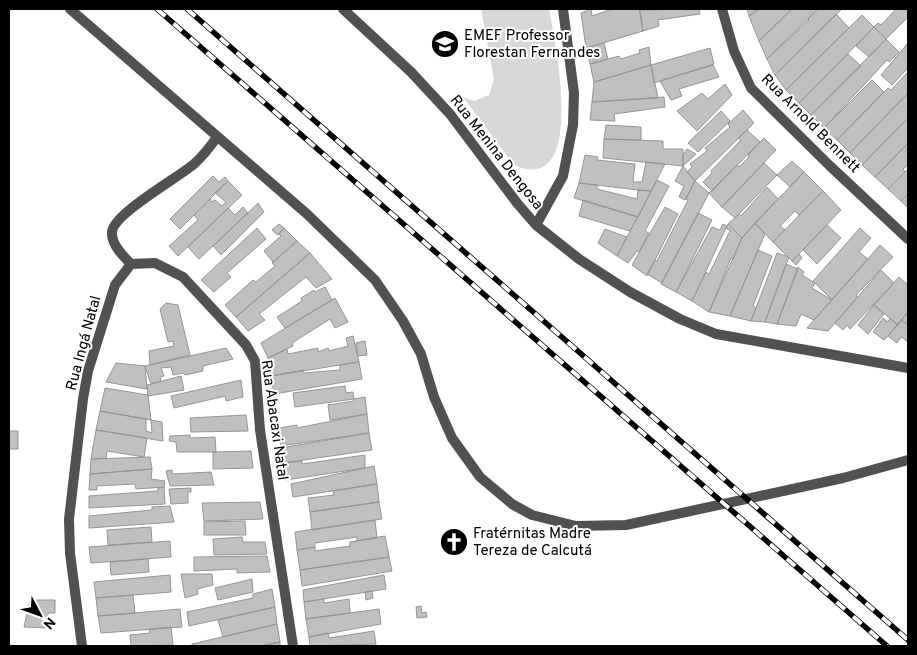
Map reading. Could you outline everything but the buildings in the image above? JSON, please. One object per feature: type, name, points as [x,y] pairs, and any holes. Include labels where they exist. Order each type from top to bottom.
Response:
[{"type":"street","points":[[70,9],[307,214],[375,280],[403,321],[420,354],[434,397],[452,438],[480,476],[512,504],[532,516],[576,526],[626,525],[843,478],[908,460]]},
{"type":"street","name":"Rua Menina Dengosa","points":[[343,9],[411,72],[450,114],[517,203],[536,225],[579,259],[630,292],[716,334],[906,365]]},
{"type":"street","points":[[536,225],[563,176],[573,125],[574,92],[563,9]]},
{"type":"street","name":"Rua Arnold Bennett","points":[[722,9],[734,51],[752,88],[830,166],[908,239]]},
{"type":"street","points":[[131,264],[120,254],[113,240],[112,230],[117,221],[140,201],[194,164],[217,137]]},
{"type":"street","name":"Rua Abacaxi Natal","points":[[131,264],[155,263],[183,277],[246,345],[255,361],[260,430],[293,646]]},
{"type":"street","name":"Rua Ingá Natal","points":[[82,646],[70,553],[69,519],[83,399],[88,371],[115,285],[131,264]]},
{"type":"shaded area","points":[[481,9],[549,9],[560,81],[561,111],[559,138],[552,159],[537,169],[514,165],[463,97],[474,101],[489,95],[494,79]]},
{"type":"railway","points":[[157,9],[887,646]]},
{"type":"railway","points":[[187,9],[908,640]]},
{"type":"place","name":"EMEF Professor Florestan Fernandes","points":[[445,44]]},
{"type":"place","name":"Fratérnitas Madre Tereza de Calcutá","points":[[454,542]]}]
